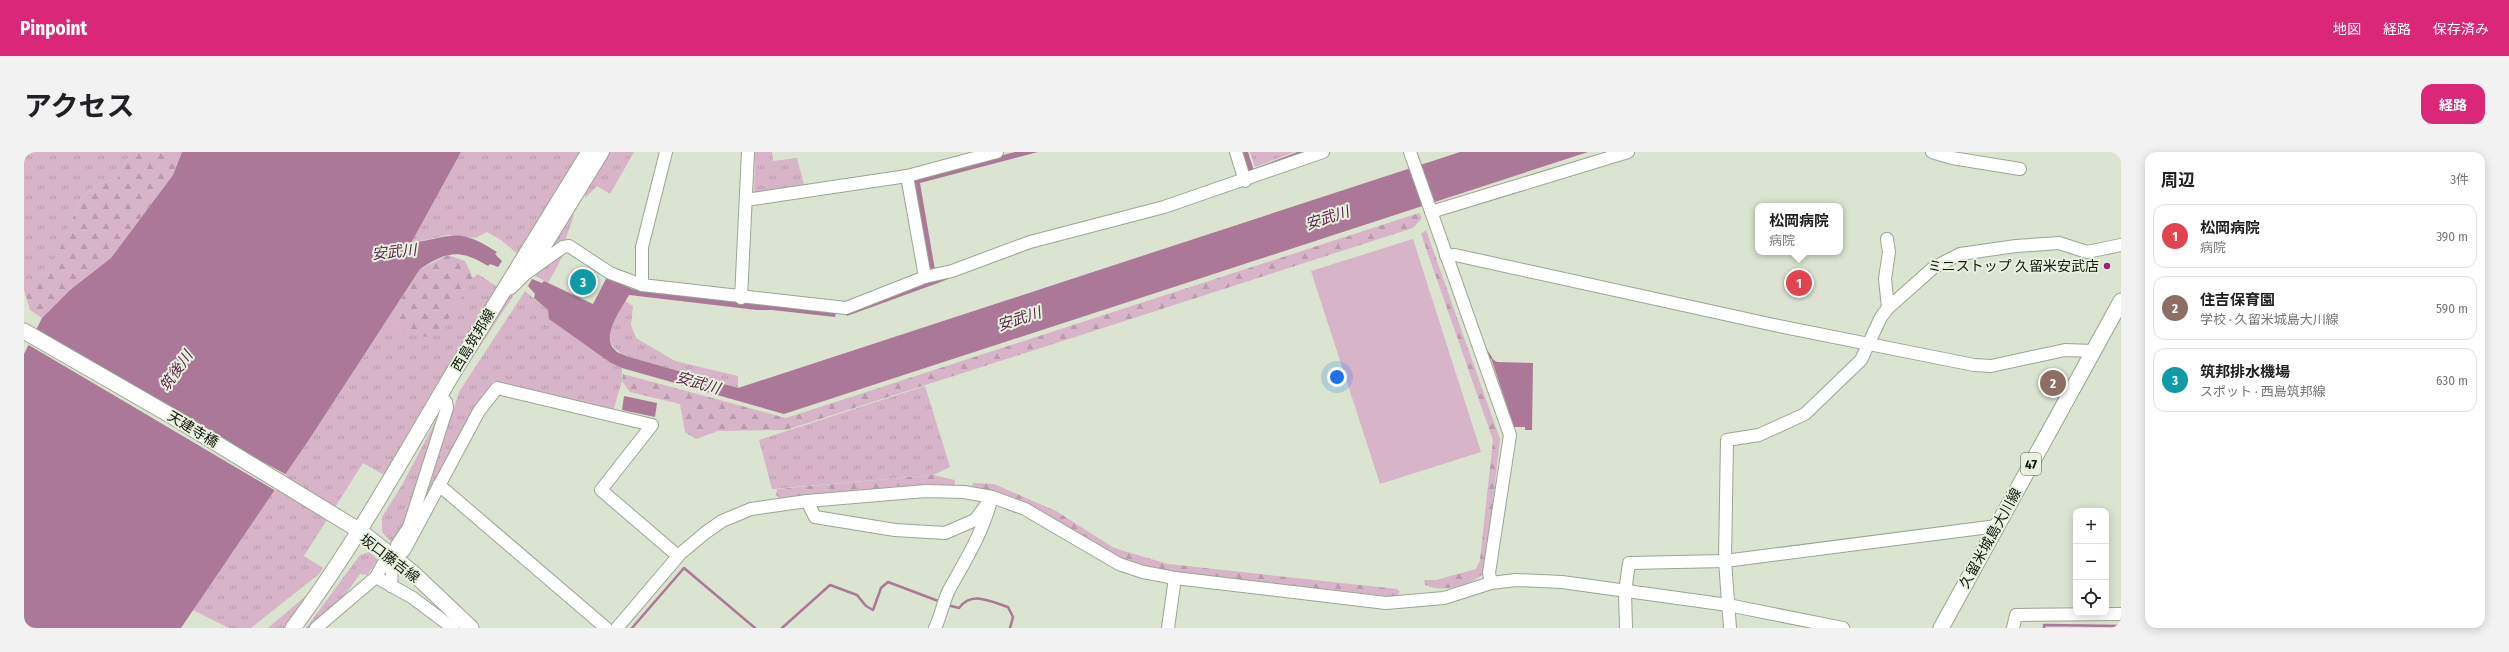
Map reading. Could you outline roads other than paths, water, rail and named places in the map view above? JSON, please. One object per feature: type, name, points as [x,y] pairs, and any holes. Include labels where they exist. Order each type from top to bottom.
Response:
[{"type":"main road","name":"西島筑邦線","points":[[360,531],[503,290],[589,152]]},
{"type":"main road","name":"久留米城島大川線","points":[[1941,628],[2121,301]]},
{"type":"main road","name":"天建寺橋","points":[[24,331],[175,418],[360,531]]},
{"type":"main road","name":"坂口藤吉線","points":[[293,628],[325,585],[360,531],[412,572],[471,628]]},
{"type":"street","points":[[532,269],[603,152]]},
{"type":"street","points":[[642,285],[642,247],[666,152]]},
{"type":"street","points":[[741,298],[748,152]]},
{"type":"street","points":[[746,200],[907,176],[997,152]]},
{"type":"street","points":[[1236,152],[1245,181]]},
{"type":"street","points":[[1430,210],[1628,152]]},
{"type":"street","points":[[1932,152],[1952,158],[2020,169]]},
{"type":"street","points":[[503,290],[511,288],[532,269],[563,247],[568,246],[610,273],[642,285],[741,298],[840,308],[925,277],[952,271],[1030,242],[1164,207],[1245,181],[1320,153]]},
{"type":"street","points":[[1412,157],[1510,435],[1489,573],[1491,583]]},
{"type":"street","points":[[907,176],[925,277]]},
{"type":"street","points":[[1887,239],[1889,252],[1885,279],[1888,308]]},
{"type":"street","points":[[1730,628],[1725,561],[1727,440],[1759,435],[1805,414],[1861,360],[1881,317],[1888,308],[1933,268],[1960,254],[2016,246],[2059,243],[2086,252],[2121,245]]},
{"type":"street","points":[[1446,256],[1455,255],[1869,344],[1974,365],[1991,366],[2065,350],[2093,351]]},
{"type":"street","points":[[440,396],[446,402],[447,408],[414,515],[400,548],[439,485],[479,411],[497,388],[652,425],[601,490],[678,556]]},
{"type":"street","points":[[439,485],[606,628]]},
{"type":"street","points":[[617,628],[678,556],[722,521],[768,506],[926,491],[964,492],[992,497],[1025,509],[1119,564],[1143,572],[1175,578],[1386,603],[1444,598],[1491,583],[1516,580],[1562,582],[1625,592],[1728,605],[1843,628]]},
{"type":"street","points":[[808,501],[815,517],[895,530],[945,533],[975,520],[992,497]]},
{"type":"street","points":[[935,628],[949,592],[964,568],[983,529],[992,497]]},
{"type":"street","points":[[1626,628],[1625,592],[1629,564],[1725,561],[1997,526]]},
{"type":"street","points":[[316,628],[388,566],[391,586]]},
{"type":"street","points":[[376,577],[413,598],[453,628]]},
{"type":"street","points":[[1168,628],[1175,578]]},
{"type":"street","points":[[326,628],[354,603],[366,586]]},
{"type":"street","points":[[2013,628],[2016,614],[2121,614]]},
{"type":"water","points":[[182,152],[461,152],[411,243],[446,236],[463,236],[483,244],[497,252],[495,254],[502,261],[498,267],[490,264],[488,266],[470,257],[454,254],[438,259],[420,269],[310,438],[181,628],[24,628],[24,354],[42,318],[70,290],[111,258],[173,175]]},
{"type":"water","points":[[1015,152],[1038,152],[920,183],[935,270],[929,271],[913,178]]},
{"type":"water","points":[[1240,152],[1248,152],[1254,171],[1247,173]]},
{"type":"water","name":"安武川","points":[[1460,152],[1588,152],[784,414],[622,368],[611,363],[549,319],[548,310],[534,298],[535,294],[528,286],[532,279],[542,283],[544,281],[593,304],[607,277],[632,289],[836,312],[835,317],[772,310],[757,310],[629,295],[611,330],[611,344],[616,351],[626,356],[738,388]]},
{"type":"water","points":[[936,278],[938,283],[847,316],[845,311]]},
{"type":"water","points":[[1491,358],[1497,362],[1533,363],[1532,430],[1525,430],[1525,427],[1514,427]]},
{"type":"water","points":[[624,396],[657,403],[655,417],[622,410]]},
{"type":"waterway","points":[[1254,170],[1301,152]]},
{"type":"waterway","points":[[937,282],[947,278]]},
{"type":"waterway","points":[[1485,349],[1491,358]]},
{"type":"waterway","points":[[632,628],[684,568],[755,628]]},
{"type":"waterway","points":[[782,628],[830,585],[857,595],[866,606],[873,610],[881,588],[888,582],[941,602]]},
{"type":"waterway","points":[[947,605],[959,608],[964,603],[976,598],[988,600],[1008,607],[1013,617],[1010,628]]},
{"type":"waterway","points":[[2044,628],[2044,625],[2121,626]]},
{"type":"place","name":"ミニストップ 久留米安武店","points":[[2107,266]]},
{"type":"place","name":"筑邦排水機場","points":[[583,282]]},
{"type":"place","name":"松岡病院","points":[[1799,283]]},
{"type":"place","name":"住吉保育園","points":[[2053,383]]},
{"type":"water label","name":"筑後川","points":[[176,371]]}]
